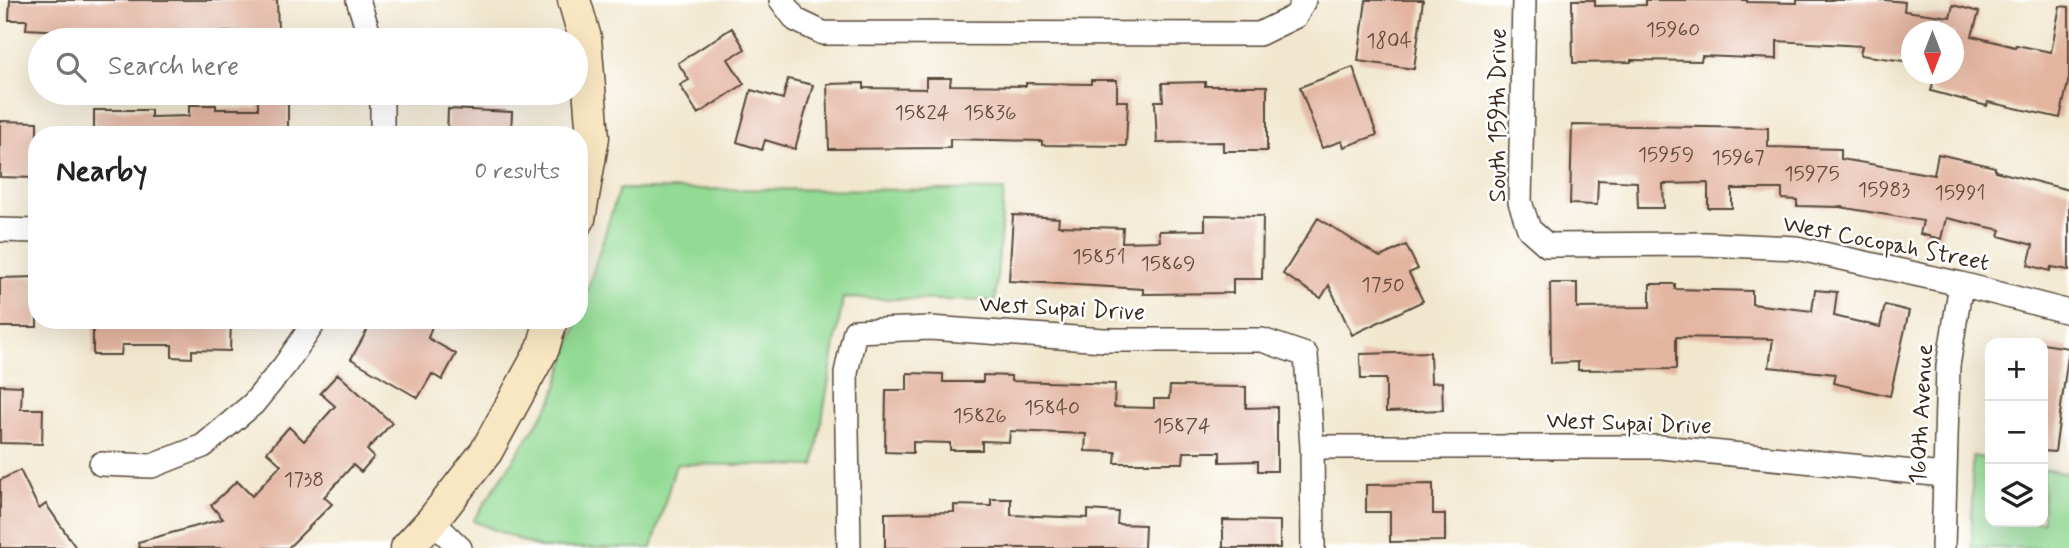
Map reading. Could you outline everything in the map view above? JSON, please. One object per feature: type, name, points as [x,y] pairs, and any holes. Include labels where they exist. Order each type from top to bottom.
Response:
[{"type":"street","points":[[358,0],[367,28]]},
{"type":"street","points":[[575,0],[577,28]]},
{"type":"street","points":[[780,0],[796,19],[823,33],[1259,34],[1300,8]]},
{"type":"street","name":"South 159th Drive","points":[[1524,0],[1520,202],[1529,229]]},
{"type":"street","points":[[588,104],[593,137],[588,166]]},
{"type":"street","points":[[382,105],[382,126]]},
{"type":"street","name":"West Cocopah Street","points":[[1529,229],[1547,245],[1705,243],[1796,247],[1961,284],[2069,312]]},
{"type":"street","points":[[0,230],[28,231]]},
{"type":"street","name":"160th Avenue","points":[[1943,548],[1948,366],[1961,284]]},
{"type":"street","name":"West Supai Drive","points":[[849,548],[846,373],[855,331],[930,328],[1104,340],[1262,340],[1306,355],[1312,447],[1661,447],[1944,475]]},
{"type":"street","points":[[101,464],[152,466],[203,446],[253,404],[310,329]]},
{"type":"street","points":[[407,548],[432,521],[486,452],[543,348],[548,329]]},
{"type":"street","points":[[1312,447],[1313,548]]},
{"type":"street","points":[[432,521],[460,548]]},
{"type":"green space","points":[[619,189],[1004,190],[995,301],[843,298],[814,466],[676,464],[652,548],[540,548],[473,521],[553,399],[575,329],[588,329],[588,288]]},
{"type":"green space","points":[[1972,456],[1985,458],[1985,527],[2048,527],[2048,470],[2069,474],[2069,548],[1972,548]]},
{"type":"building","points":[[10,0],[277,0],[278,28],[28,29],[27,20],[9,20]]},
{"type":"building","points":[[1366,0],[1423,0],[1414,69],[1358,61]]},
{"type":"building","points":[[1572,0],[1595,0],[1595,6],[1646,5],[1646,0],[1797,3],[1797,0],[1885,0],[1905,2],[1904,11],[1950,17],[1953,5],[1979,12],[1972,36],[2015,47],[2016,45],[2051,52],[2060,6],[2069,7],[2069,78],[2060,118],[1988,102],[1987,106],[1931,91],[1933,84],[1964,84],[1964,21],[1901,21],[1901,61],[1860,55],[1862,46],[1777,41],[1777,59],[1702,56],[1701,61],[1573,63]]},
{"type":"building","points":[[732,28],[745,49],[728,59],[744,84],[698,114],[680,85],[689,80],[678,63]]},
{"type":"building","points":[[1353,67],[1377,135],[1344,147],[1342,141],[1322,148],[1300,87]]},
{"type":"building","points":[[926,78],[951,78],[950,85],[1026,86],[1026,83],[1091,84],[1091,80],[1117,80],[1117,101],[1128,101],[1126,146],[1042,145],[1042,141],[950,139],[950,148],[829,149],[827,84],[864,83],[864,88],[926,89]]},
{"type":"building","points":[[788,79],[813,85],[795,149],[765,140],[762,150],[737,142],[751,90],[783,99]]},
{"type":"building","points":[[1205,82],[1205,86],[1267,86],[1267,151],[1223,151],[1223,142],[1157,143],[1155,101],[1163,101],[1162,83]]},
{"type":"building","points":[[189,105],[216,105],[216,109],[258,109],[258,105],[288,105],[288,126],[94,126],[94,110],[151,110],[151,117],[189,116]]},
{"type":"building","points":[[448,109],[512,112],[511,126],[447,126]]},
{"type":"building","points":[[0,121],[37,122],[37,126],[28,126],[28,178],[0,177]]},
{"type":"building","points":[[1572,125],[1768,128],[1768,147],[1841,149],[1841,159],[1934,175],[1938,154],[1995,167],[1995,171],[2069,190],[2069,270],[2051,267],[2050,271],[2028,265],[2033,245],[1999,236],[2001,230],[1946,218],[1941,239],[1920,234],[1923,221],[1840,207],[1797,206],[1797,200],[1782,199],[1782,189],[1732,189],[1732,208],[1708,208],[1708,183],[1663,184],[1664,208],[1638,208],[1637,182],[1598,180],[1597,205],[1570,204]]},
{"type":"building","points":[[1013,215],[1059,218],[1058,226],[1123,228],[1122,242],[1160,241],[1159,231],[1205,230],[1205,215],[1263,216],[1262,279],[1233,279],[1233,293],[1143,294],[1143,289],[1009,281]]},
{"type":"building","points":[[1318,218],[1380,257],[1406,245],[1418,269],[1409,273],[1423,301],[1352,335],[1329,285],[1321,298],[1283,274]]},
{"type":"building","points":[[28,277],[28,327],[0,327],[0,278]]},
{"type":"building","points":[[1550,283],[1577,283],[1577,308],[1650,307],[1650,284],[1675,284],[1675,289],[1752,291],[1752,304],[1812,311],[1815,290],[1837,292],[1834,316],[1880,327],[1885,305],[1909,311],[1890,396],[1833,383],[1835,374],[1769,367],[1773,339],[1676,337],[1676,369],[1578,370],[1578,362],[1551,363]]},
{"type":"building","points":[[93,329],[231,329],[230,351],[192,350],[192,358],[172,357],[172,345],[122,345],[121,355],[93,355]]},
{"type":"building","points":[[368,329],[431,329],[428,338],[456,354],[442,380],[432,374],[418,398],[351,359]]},
{"type":"building","points":[[2048,345],[2069,348],[2055,452],[2048,451]]},
{"type":"building","points":[[1430,352],[1431,383],[1442,382],[1443,410],[1386,412],[1386,379],[1361,379],[1360,354]]},
{"type":"building","points":[[907,373],[943,374],[943,382],[983,382],[983,375],[1011,376],[1011,381],[1115,384],[1114,407],[1154,408],[1154,399],[1169,399],[1170,386],[1246,387],[1246,408],[1277,407],[1277,471],[1258,471],[1258,461],[1220,462],[1220,452],[1184,452],[1183,463],[1115,463],[1116,452],[1085,451],[1086,434],[1010,431],[1009,442],[982,441],[982,450],[950,450],[950,443],[913,442],[913,453],[885,452],[886,390],[907,390]]},
{"type":"building","points":[[338,374],[392,423],[367,450],[374,457],[361,472],[353,465],[324,497],[332,504],[288,548],[139,548],[138,542],[223,519],[211,505],[237,481],[252,496],[281,465],[267,452],[289,427],[304,441],[335,406],[320,393]]},
{"type":"building","points":[[0,385],[22,386],[21,409],[43,409],[42,444],[0,443]]},
{"type":"building","points":[[20,470],[39,509],[46,504],[76,548],[0,548],[0,480]]},
{"type":"building","points":[[1433,484],[1433,514],[1445,514],[1445,541],[1390,542],[1390,512],[1366,512],[1366,485]]},
{"type":"building","points":[[991,499],[1011,499],[1011,515],[1088,518],[1088,510],[1118,512],[1117,524],[1145,525],[1144,548],[885,548],[885,513],[954,512],[954,505],[991,506]]},
{"type":"building","points":[[1223,520],[1280,521],[1280,548],[1223,548]]}]
